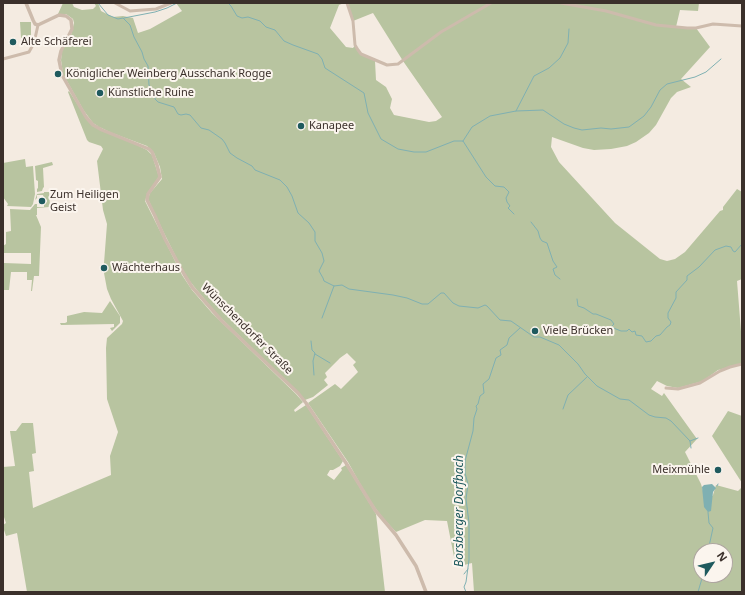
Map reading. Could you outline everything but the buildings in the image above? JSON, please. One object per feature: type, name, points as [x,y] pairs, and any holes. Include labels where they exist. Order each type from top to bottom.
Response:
[{"type":"street","points":[[3,59],[29,52],[34,43],[38,25],[35,24],[26,3]]},
{"type":"street","points":[[115,3],[130,11],[156,9],[171,3]]},
{"type":"street","points":[[347,3],[353,21],[355,45],[358,50],[361,54],[387,65],[398,64],[441,32],[490,3]]},
{"type":"street","points":[[561,3],[606,11],[656,25],[687,28],[696,28],[713,24],[742,26]]},
{"type":"street","name":"Wünschendorfer Straße","points":[[38,25],[59,15],[66,16],[71,20],[72,29],[61,51],[59,60],[62,75],[85,115],[97,128],[146,148],[152,152],[160,177],[159,181],[148,194],[147,200],[165,239],[192,287],[222,321],[298,393],[306,403],[381,519],[396,535],[416,566],[426,592]]},
{"type":"street","points":[[666,388],[678,389],[694,385],[720,371],[742,364]]},
{"type":"green space","points":[[63,3],[72,3],[74,7],[82,10],[93,9],[96,6],[94,3],[98,3],[101,11],[113,17],[123,16],[133,18],[138,33],[150,29],[182,11],[176,3],[344,3],[339,5],[330,28],[346,47],[353,48],[355,45],[361,54],[375,61],[376,80],[386,87],[392,99],[390,108],[394,115],[429,122],[436,121],[442,117],[403,61],[373,13],[353,21],[347,3],[699,3],[698,11],[680,10],[676,27],[696,28],[710,47],[681,79],[691,87],[677,92],[671,98],[656,125],[649,133],[627,146],[611,149],[594,150],[583,148],[552,137],[551,147],[559,162],[615,223],[660,259],[667,261],[675,259],[685,252],[720,211],[723,210],[723,207],[737,189],[742,192],[742,279],[737,281],[742,344],[742,364],[718,370],[703,381],[678,388],[667,386],[657,381],[651,389],[662,396],[664,393],[697,439],[685,452],[701,484],[704,494],[704,507],[713,495],[716,485],[738,491],[742,487],[742,592],[474,592],[472,563],[456,567],[447,521],[425,520],[396,532],[382,517],[368,498],[348,462],[308,403],[335,384],[341,389],[358,372],[353,365],[356,362],[347,353],[340,358],[325,373],[327,377],[324,380],[328,385],[313,397],[305,400],[215,312],[185,275],[148,199],[150,193],[162,179],[160,167],[154,153],[147,146],[104,130],[93,123],[84,111],[63,74],[61,60],[62,51],[71,35],[74,23],[73,19],[66,14],[58,14]]},
{"type":"green space","points":[[20,22],[31,22],[31,38],[21,38]]},
{"type":"green space","points":[[69,91],[89,122],[147,150],[152,155],[159,177],[148,192],[145,201],[182,275],[192,290],[212,313],[303,402],[294,410],[295,412],[306,405],[343,461],[340,466],[330,470],[327,475],[334,480],[342,470],[341,468],[346,465],[376,514],[385,592],[27,592],[17,533],[6,536],[3,527],[6,523],[3,514],[3,467],[15,466],[10,431],[16,431],[22,423],[33,423],[36,453],[32,454],[34,471],[29,472],[33,508],[111,475],[110,456],[118,432],[107,399],[106,348],[107,338],[122,324],[123,321],[107,289],[104,273],[107,268],[104,263],[107,224],[103,210],[97,161],[103,149],[101,146],[87,140],[68,92]]},
{"type":"green space","points":[[25,159],[26,167],[33,166],[35,194],[33,204],[31,207],[7,206],[8,204],[3,197],[3,163]]},
{"type":"green space","points":[[52,162],[53,165],[43,168],[44,187],[42,191],[37,192],[38,181],[36,180],[35,166]]},
{"type":"green space","points":[[49,192],[50,206],[49,207],[37,208],[36,215],[41,227],[39,276],[34,276],[31,291],[32,280],[27,280],[27,272],[11,272],[9,290],[3,290],[4,263],[31,264],[31,253],[3,253],[3,246],[6,244],[6,232],[11,231],[10,209],[30,210],[35,204],[37,204],[37,207],[44,207],[44,202],[47,202],[47,200],[44,199],[43,195],[37,195],[35,200],[37,194]]},
{"type":"green space","points":[[110,301],[120,316],[120,323],[112,331],[110,328],[114,327],[114,324],[61,325],[60,323],[67,322],[67,316],[84,312],[102,313]]},
{"type":"green space","points":[[728,411],[742,416],[742,483],[712,436]]},
{"type":"water","points":[[712,484],[716,488],[713,492],[711,511],[708,512],[704,507],[702,487],[704,485]]},
{"type":"waterway","points":[[98,3],[108,15],[118,19],[123,18],[130,25],[148,66],[149,85],[155,95],[155,99],[158,102],[174,107],[178,114],[190,115],[201,128],[209,130],[222,139],[230,153],[252,166],[255,170],[280,180],[287,187],[298,213],[309,223],[315,232],[315,241],[322,253],[324,261],[319,271],[324,281],[334,286],[342,285],[349,289],[393,295],[407,298],[422,304],[428,304],[441,293],[444,293],[453,303],[459,306],[478,308],[485,305],[500,320],[511,321],[534,337],[540,337],[559,345],[597,386],[620,399],[629,400],[649,415],[666,418],[671,421],[690,441],[691,448]]},
{"type":"waterway","points":[[124,18],[155,12],[177,3]]},
{"type":"waterway","points":[[224,3],[228,3],[237,16],[242,18],[248,17],[260,21],[266,27],[275,30],[284,41],[318,54],[322,59],[325,68],[364,93],[368,113],[381,139],[398,149],[414,152],[426,152],[454,141],[463,141],[486,177],[495,186],[504,187],[509,192],[506,198],[510,206],[508,208],[514,214]]},
{"type":"waterway","points":[[516,111],[534,76],[549,68],[560,58],[568,43],[569,29]]},
{"type":"waterway","points":[[463,141],[472,127],[490,116],[516,111],[543,110],[564,124],[582,130],[629,127],[644,116],[651,107],[660,90],[667,84],[695,77],[706,72],[721,59]]},
{"type":"waterway","points":[[531,222],[538,231],[542,241],[547,243],[553,261],[557,267],[553,269],[555,275],[560,279]]},
{"type":"waterway","points":[[577,299],[578,306],[593,314],[611,320],[614,324],[611,327],[621,331],[627,331],[629,329],[632,332],[635,331],[636,335],[642,336],[646,342],[651,341],[656,336],[660,335],[670,325],[671,322],[668,318],[668,313],[676,298],[676,292],[687,280],[687,276],[699,267],[715,250],[726,246],[731,247],[735,252],[742,244]]},
{"type":"waterway","points":[[322,318],[334,286]]},
{"type":"waterway","name":"Borsberger Dorfbach","points":[[466,592],[464,587],[469,560],[469,523],[466,499],[468,484],[465,473],[465,461],[473,431],[474,418],[477,409],[476,406],[480,396],[484,393],[483,384],[489,379],[496,358],[501,355],[500,350],[507,345],[509,338],[520,328]]},
{"type":"waterway","points":[[311,341],[312,350],[315,353],[313,361],[314,375]]},
{"type":"waterway","points":[[315,354],[330,363]]},
{"type":"waterway","points":[[563,409],[568,395],[587,377]]},
{"type":"waterway","points":[[690,441],[698,438]]},
{"type":"waterway","points":[[708,512],[709,523],[713,528],[710,543]]},
{"type":"waterway","name":"Borsberger Dorfbach","points":[[464,574],[468,569]]},
{"type":"waterway","points":[[698,592],[701,583]]},
{"type":"place","name":"Alte Schäferei","points":[[13,42]]},
{"type":"place","name":"Königlicher Weinberg Ausschank Rogge","points":[[58,74]]},
{"type":"place","name":"Künstliche Ruine","points":[[100,93]]},
{"type":"place","name":"Kanapee","points":[[301,126]]},
{"type":"place","name":"Zum Heiligen Geist","points":[[42,201]]},
{"type":"place","name":"Wächterhaus","points":[[104,268]]},
{"type":"place","name":"Viele Brücken","points":[[535,331]]},
{"type":"place","name":"Meixmühle","points":[[718,470]]}]
